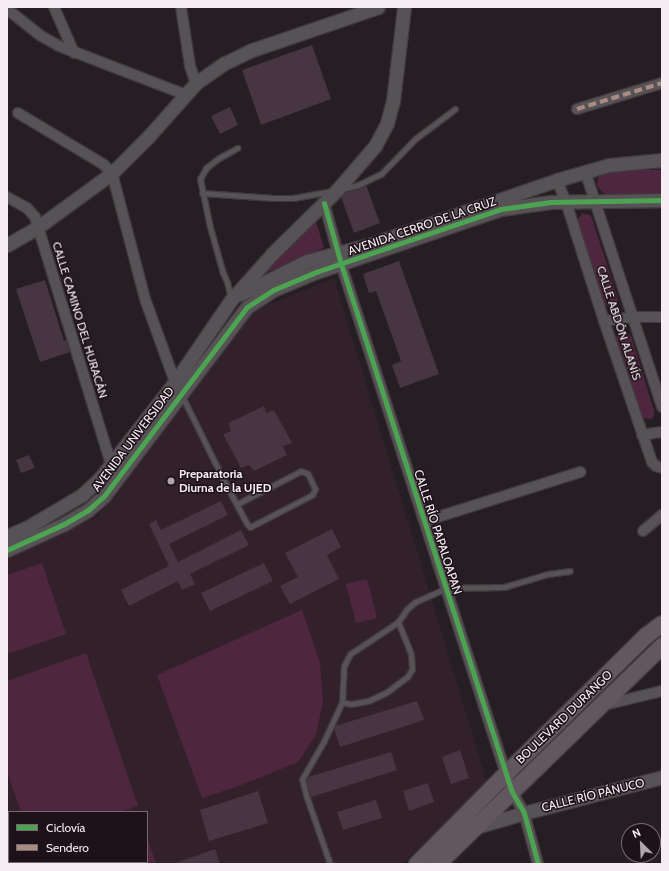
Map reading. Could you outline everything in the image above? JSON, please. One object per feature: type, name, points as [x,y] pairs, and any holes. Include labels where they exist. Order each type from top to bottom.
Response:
[{"type":"main road","name":"BOULEVARD DURANGO","points":[[417,864],[646,636],[662,624]]},
{"type":"main road","name":"BOULEVARD DURANGO","points":[[438,864],[600,706],[661,650]]},
{"type":"street","points":[[54,7],[74,53]]},
{"type":"street","points":[[181,7],[190,66],[196,83]]},
{"type":"street","points":[[7,245],[38,227],[112,173],[148,137],[196,83],[225,63],[252,50],[378,7]]},
{"type":"street","name":"AVENIDA UNIVERSIDAD","points":[[7,550],[64,524],[88,510],[104,496],[178,387],[231,300],[272,254],[324,204],[375,146],[387,123],[393,101],[404,7]]},
{"type":"street","points":[[7,9],[41,36],[74,53],[186,95]]},
{"type":"street","points":[[577,109],[662,83]]},
{"type":"street","points":[[18,113],[103,164],[112,173],[145,299],[178,387]]},
{"type":"street","name":"AVENIDA CERRO DE LA CRUZ","points":[[246,307],[287,284],[372,244],[585,171],[609,165],[662,160]]},
{"type":"street","name":"CALLE ABDÓN ALANÍS","points":[[585,171],[662,407]]},
{"type":"street","name":"CALLE ABDÓN ALANÍS","points":[[557,180],[566,202],[642,435],[652,462],[656,466],[662,468]]},
{"type":"street","name":"CALLE CAMINO DEL HURACÁN","points":[[7,197],[30,211],[38,227],[111,464]]},
{"type":"street","name":"AVENIDA CERRO DE LA CRUZ","points":[[231,300],[267,280],[307,261],[340,258],[501,209],[551,202],[662,200]]},
{"type":"street","name":"CALLE RÍO PAPALOAPAN","points":[[324,204],[506,774],[512,792],[524,813],[538,864]]},
{"type":"street","name":"AVENIDA UNIVERSIDAD","points":[[7,536],[26,528],[82,495],[101,477],[246,307]]},
{"type":"street","points":[[604,321],[632,317],[662,317]]},
{"type":"street","points":[[642,435],[662,432]]},
{"type":"street","points":[[425,521],[580,472]]},
{"type":"street","points":[[643,532],[662,515]]},
{"type":"street","points":[[646,636],[661,650]]},
{"type":"street","points":[[600,706],[662,691]]},
{"type":"street","name":"CALLE RÍO PÁNUCO","points":[[454,827],[475,828],[524,813],[662,777]]},
{"type":"lane","points":[[202,193],[293,198],[358,185],[381,174],[415,139],[455,109]]},
{"type":"lane","points":[[231,300],[228,282],[222,273],[202,193],[200,179],[203,172],[219,158],[237,148]]},
{"type":"lane","points":[[178,387],[196,427],[247,524],[250,527],[312,495],[315,489],[308,474],[301,471],[237,504]]},
{"type":"lane","points":[[330,864],[302,779],[324,741],[342,702],[344,666],[350,654],[398,622],[407,609],[416,602],[446,588],[504,587],[548,574],[570,571]]},
{"type":"lane","points":[[342,702],[351,704],[368,701],[387,692],[408,676],[412,669],[411,654],[398,622]]},
{"type":"shaded area","points":[[613,170],[662,170],[662,195],[607,196],[597,185],[598,177]]},
{"type":"shaded area","points":[[582,213],[590,215],[592,218],[617,296],[618,301],[615,306],[611,308],[603,303],[577,221]]},
{"type":"shaded area","points":[[315,218],[324,248],[265,273],[263,271]]},
{"type":"shaded area","points":[[334,278],[487,782],[402,864],[7,864],[7,557],[97,517],[246,314]]},
{"type":"shaded area","points":[[621,331],[626,332],[631,336],[654,410],[654,416],[651,419],[642,418],[615,341],[617,335]]},
{"type":"shaded area","points":[[42,563],[66,634],[7,654],[7,575]]},
{"type":"shaded area","points":[[367,579],[377,618],[356,623],[346,584]]},
{"type":"shaded area","points":[[302,610],[320,663],[323,701],[316,735],[298,762],[239,786],[202,798],[157,675]]},
{"type":"shaded area","points":[[86,653],[138,806],[124,811],[21,811],[7,772],[7,681]]},
{"type":"shaded area","points":[[633,664],[526,768],[629,665]]},
{"type":"shaded area","points":[[148,840],[156,864],[41,863],[148,863]]},
{"type":"building","points":[[312,45],[331,99],[261,125],[242,70]]},
{"type":"building","points":[[230,107],[238,125],[220,134],[211,116]]},
{"type":"building","points":[[366,185],[380,223],[354,233],[341,197],[346,192]]},
{"type":"building","points":[[399,261],[439,374],[400,388],[392,365],[401,361],[376,291],[369,293],[363,274]]},
{"type":"building","points":[[45,280],[64,341],[66,340],[70,352],[40,362],[16,289]]},
{"type":"building","points":[[264,406],[266,413],[274,410],[292,443],[283,446],[287,455],[254,471],[249,465],[241,468],[223,434],[231,431],[228,423]]},
{"type":"building","points":[[29,455],[35,468],[21,473],[16,460]]},
{"type":"building","points":[[221,501],[228,515],[169,544],[178,562],[241,530],[249,545],[190,574],[195,584],[182,590],[178,581],[129,606],[121,590],[169,566],[149,524],[156,520],[161,530]]},
{"type":"building","points":[[332,529],[341,547],[327,555],[339,579],[290,604],[280,586],[298,577],[285,553]]},
{"type":"building","points":[[264,563],[273,581],[210,611],[201,593]]},
{"type":"building","points":[[417,701],[424,720],[340,747],[334,729],[335,726]]},
{"type":"building","points":[[460,750],[469,778],[451,784],[442,757]]},
{"type":"building","points":[[391,752],[397,770],[311,797],[306,780],[308,777]]},
{"type":"building","points":[[428,783],[434,802],[409,811],[403,791]]},
{"type":"building","points":[[258,791],[268,823],[209,841],[200,810]]},
{"type":"building","points":[[376,800],[382,818],[343,830],[337,812]]},
{"type":"building","points":[[215,849],[220,864],[175,864],[175,863]]},
{"type":"marked path","points":[[577,109],[662,83]]},
{"type":"cycle path","points":[[7,550],[64,524],[88,510],[104,496],[247,307],[273,290],[316,272],[501,209],[551,202],[662,200]]},
{"type":"cycle path","points":[[324,203],[341,264],[506,774],[512,792],[524,813],[538,864]]},
{"type":"place","name":"Preparatoria Diurna de la UJED","points":[[171,481]]}]
